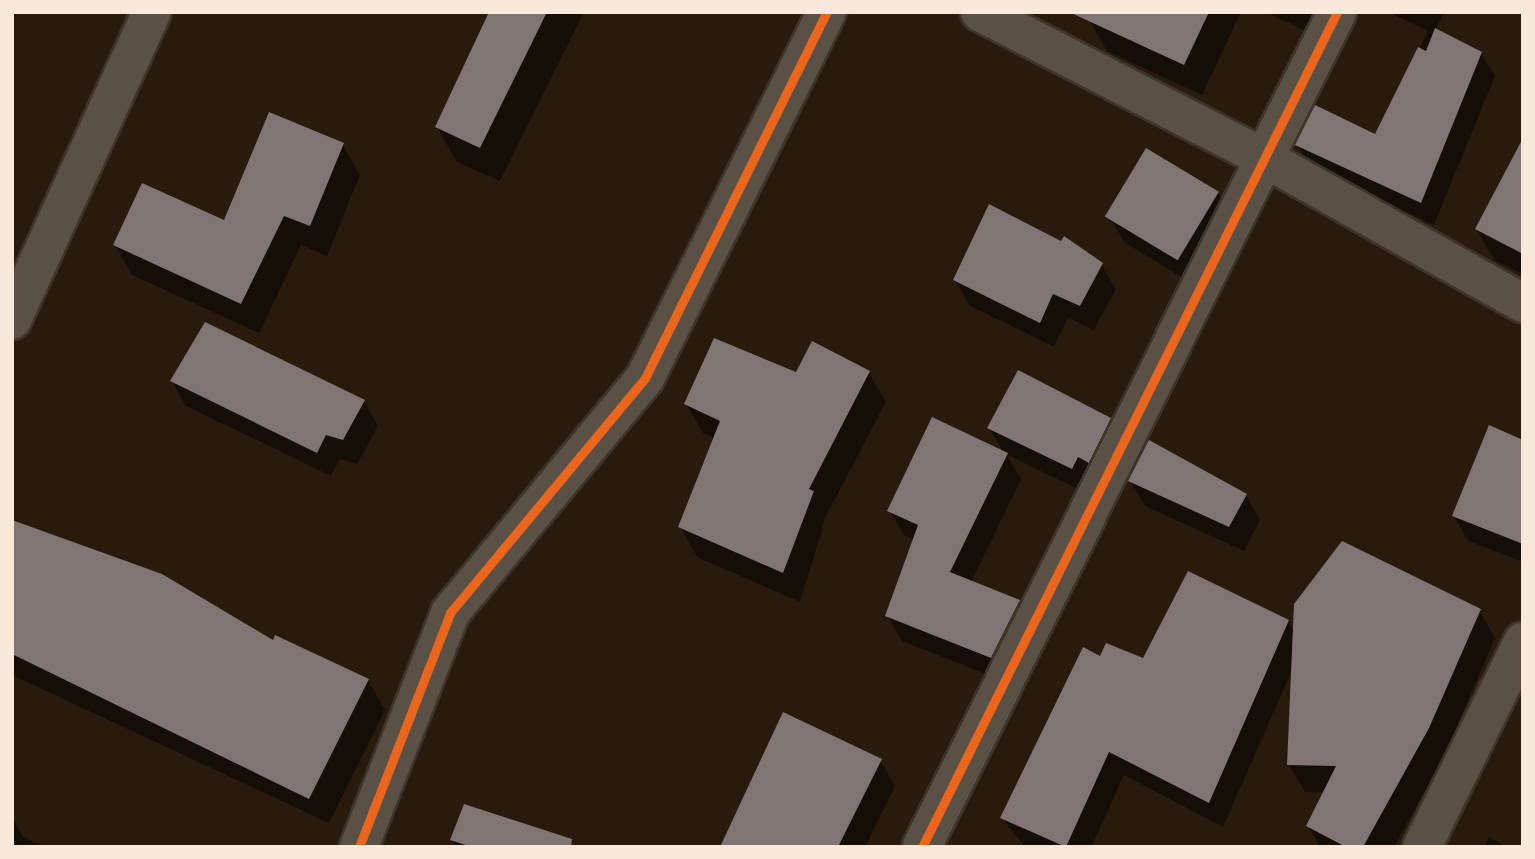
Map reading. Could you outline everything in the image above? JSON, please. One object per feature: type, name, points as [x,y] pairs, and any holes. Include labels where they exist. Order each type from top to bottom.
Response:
[{"type":"street","points":[[12,320],[152,12]]},
{"type":"street","points":[[359,847],[450,613],[645,378],[827,12]]},
{"type":"street","points":[[980,12],[1266,159],[1523,303]]},
{"type":"street","points":[[922,847],[1337,12]]},
{"type":"street","points":[[1422,847],[1523,642]]},
{"type":"building","points":[[489,12],[547,12],[480,148],[435,127]]},
{"type":"building","points":[[1069,12],[1209,12],[1184,65]]},
{"type":"building","points":[[1435,28],[1482,52],[1421,203],[1295,145],[1315,105],[1375,134],[1418,47],[1426,51]]},
{"type":"building","points":[[269,112],[344,143],[310,226],[284,216],[241,304],[113,245],[142,183],[224,220]]},
{"type":"building","points":[[1523,138],[1523,254],[1475,229]]},
{"type":"building","points":[[1146,148],[1219,192],[1178,260],[1105,217]]},
{"type":"building","points":[[989,204],[1061,241],[1064,236],[1103,263],[1080,306],[1053,294],[1040,323],[953,280]]},
{"type":"building","points":[[205,322],[365,400],[343,440],[326,435],[317,453],[170,381]]},
{"type":"building","points":[[714,338],[796,372],[812,341],[870,371],[809,489],[814,491],[783,573],[678,527],[720,421],[684,404]]},
{"type":"building","points":[[1018,370],[1111,418],[1089,463],[1078,457],[1072,469],[987,428]]},
{"type":"building","points":[[932,417],[1008,453],[950,572],[1020,600],[991,658],[885,616],[918,525],[887,511]]},
{"type":"building","points":[[1489,425],[1523,440],[1523,544],[1452,516]]},
{"type":"building","points":[[1149,440],[1247,494],[1229,527],[1128,481]]},
{"type":"building","points":[[12,520],[162,574],[273,640],[275,635],[369,679],[309,799],[12,654]]},
{"type":"building","points":[[1342,541],[1481,609],[1429,728],[1363,847],[1346,847],[1306,826],[1336,766],[1287,765],[1294,604]]},
{"type":"building","points":[[1188,571],[1289,620],[1209,803],[1109,752],[1066,847],[1000,818],[1083,647],[1100,656],[1106,643],[1143,658]]},
{"type":"building","points":[[783,712],[882,759],[838,847],[720,847]]},
{"type":"building","points":[[464,804],[572,839],[571,847],[472,847],[450,840]]},
{"type":"cycle path","points":[[359,847],[450,613],[645,378],[827,12]]},
{"type":"cycle path","points":[[922,847],[1337,12]]}]
